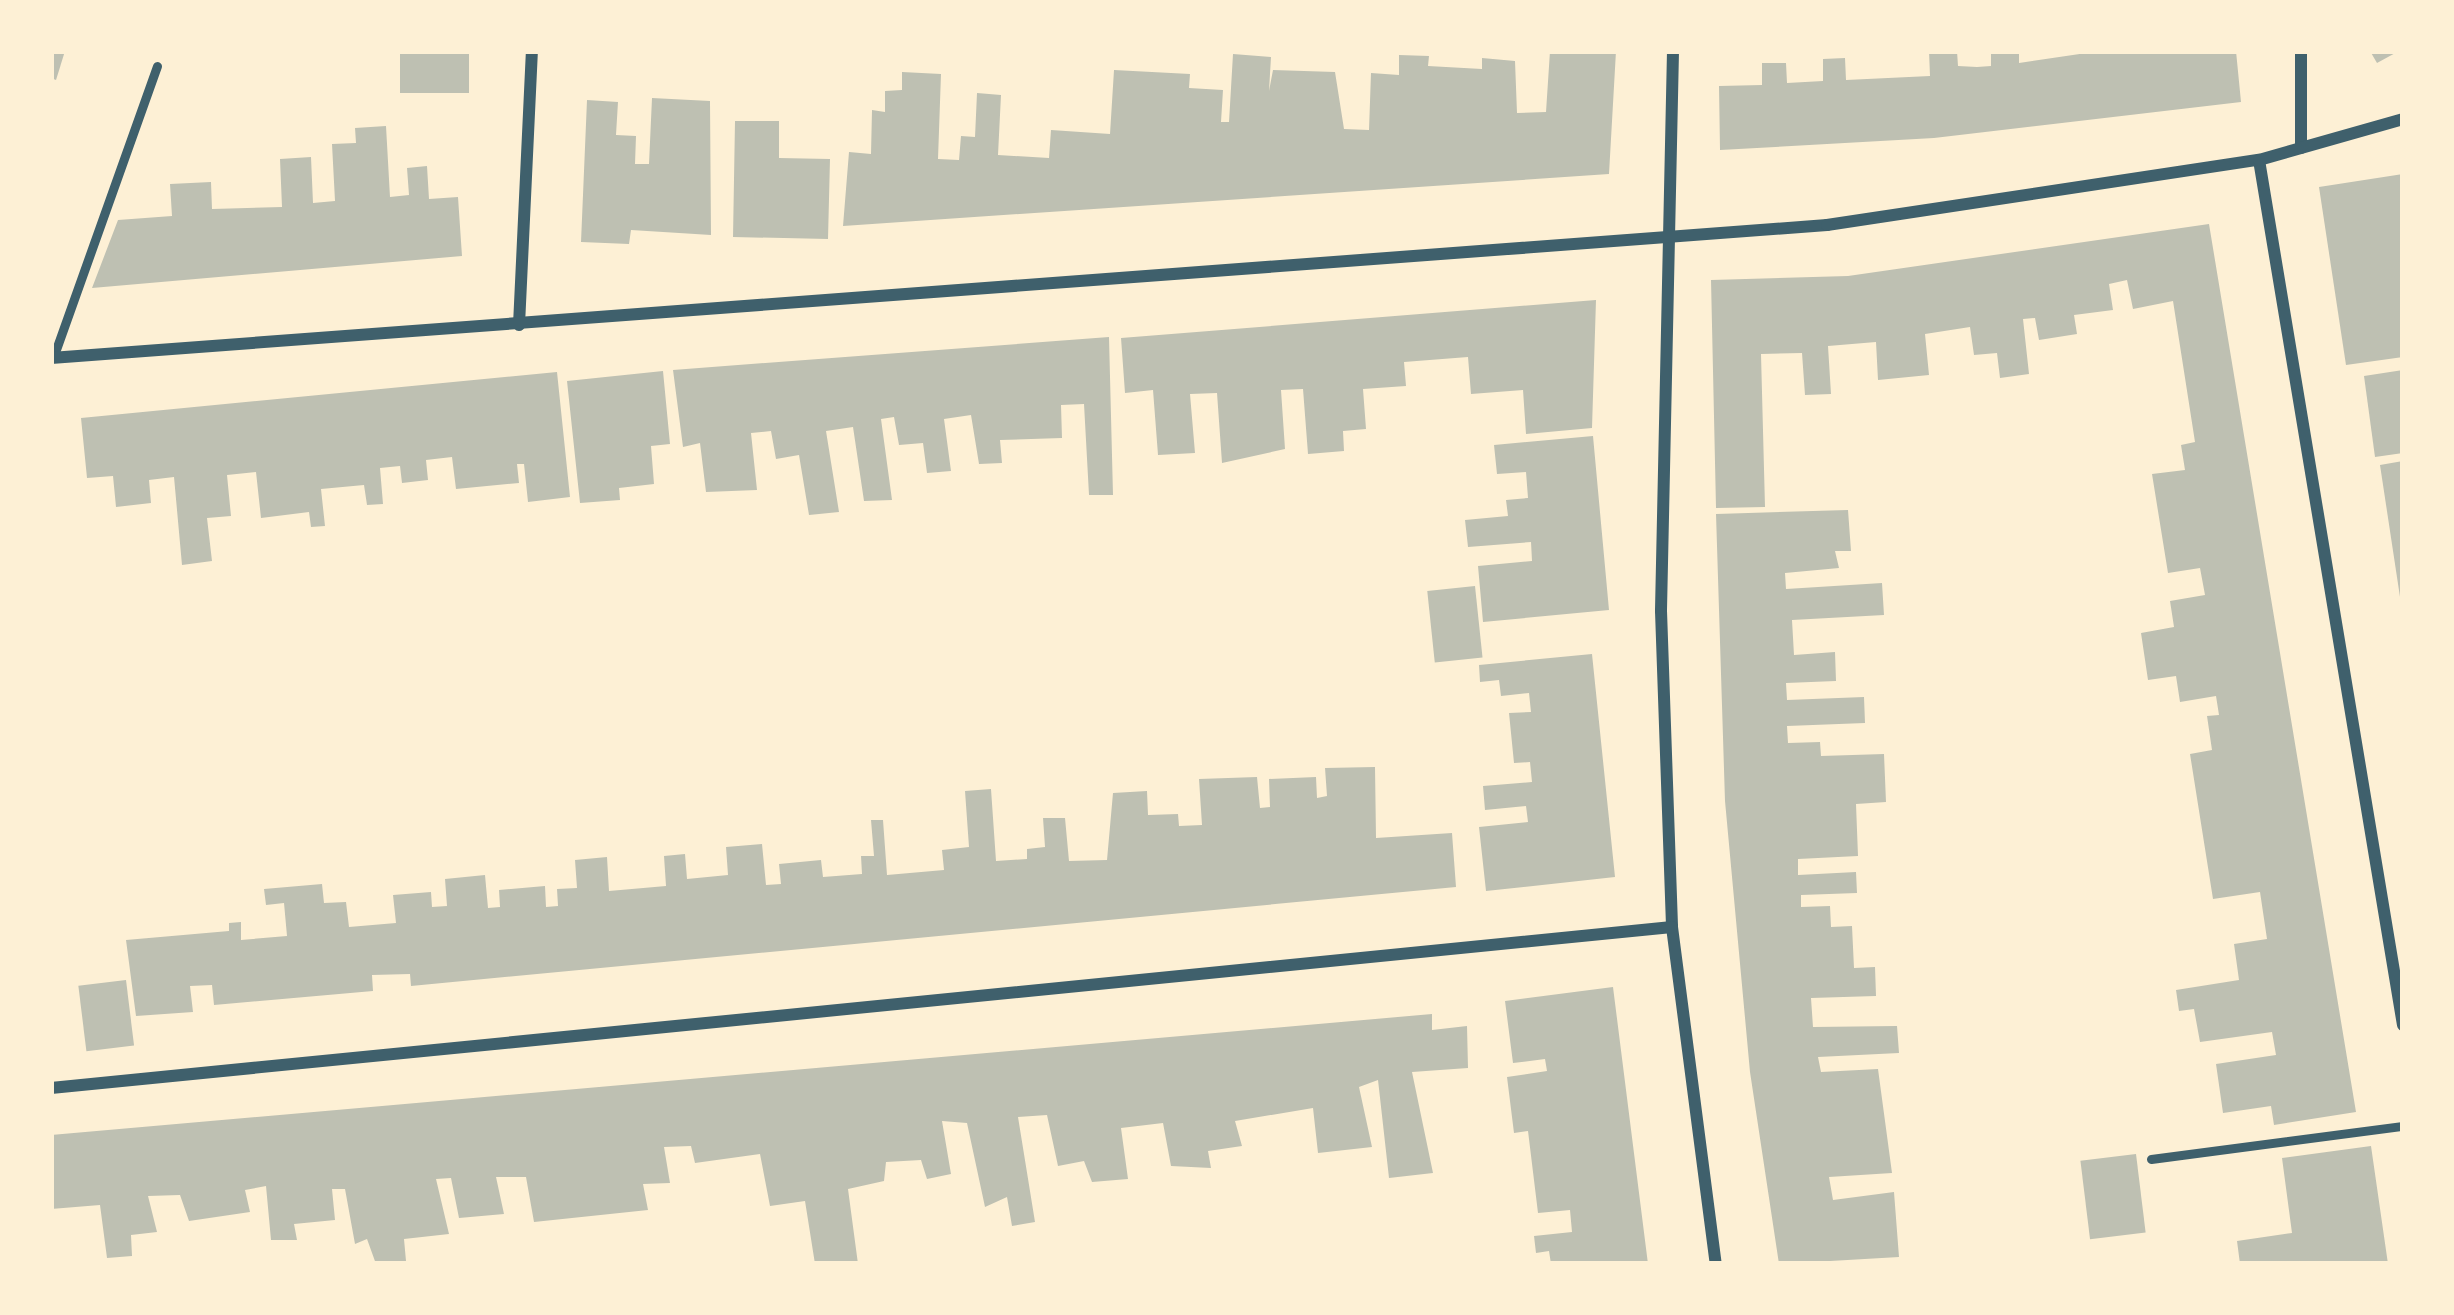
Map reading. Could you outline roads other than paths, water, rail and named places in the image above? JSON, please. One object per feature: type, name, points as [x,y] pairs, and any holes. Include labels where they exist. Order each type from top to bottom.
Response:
[{"type":"street","points":[[520,325],[532,51]]},
{"type":"street","points":[[1673,51],[1661,611],[1672,927],[1716,1264]]},
{"type":"street","points":[[2301,51],[2301,148]]},
{"type":"street","points":[[52,358],[1827,225],[2259,160],[2403,119]]},
{"type":"street","points":[[2259,160],[2403,1025]]},
{"type":"street","points":[[51,1088],[1672,927]]},
{"type":"lane","points":[[52,358],[157,66]]},
{"type":"lane","points":[[2151,1159],[2403,1126]]}]
